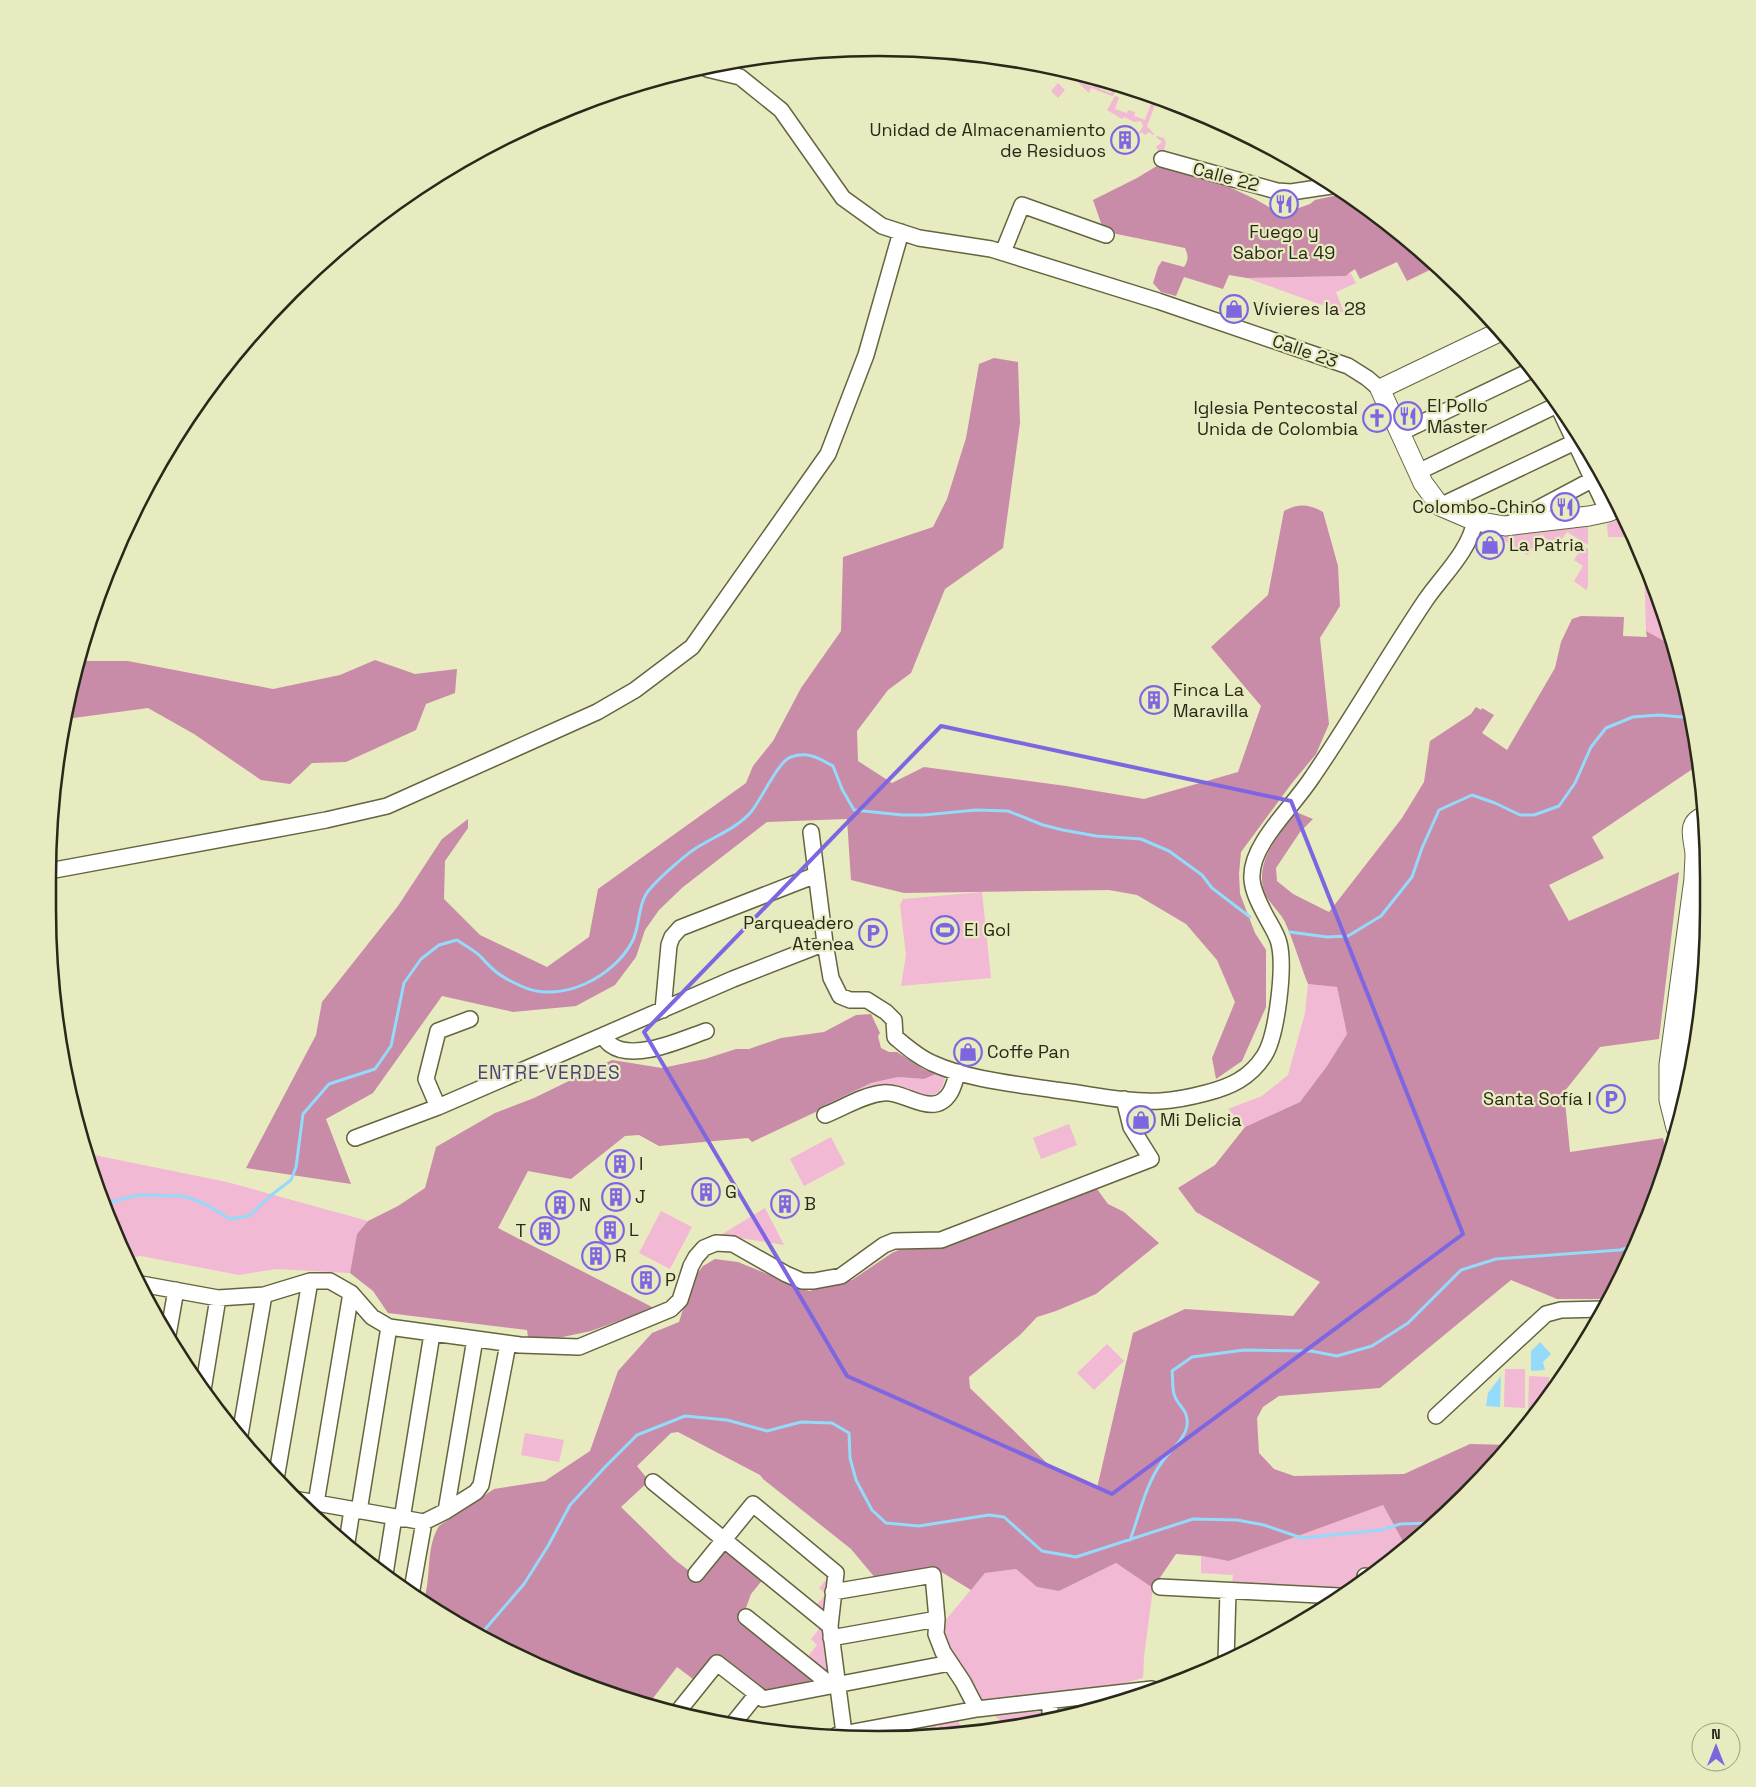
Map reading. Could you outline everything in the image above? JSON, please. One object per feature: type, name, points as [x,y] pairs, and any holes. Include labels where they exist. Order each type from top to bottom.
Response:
[{"type":"main road","points":[[1380,389],[1494,334]]},
{"type":"main road","name":"Calle 23","points":[[1380,389],[1423,483],[1440,506]]},
{"type":"main road","points":[[1440,506],[1475,521],[1505,526],[1589,516],[1612,510]]},
{"type":"main road","points":[[1698,819],[1693,825],[1692,831],[1699,843]]},
{"type":"main road","points":[[1687,1050],[1688,982],[1695,854],[1699,845]]},
{"type":"main road","points":[[1673,1117],[1669,1100],[1668,1084],[1688,982],[1699,941]]},
{"type":"street","name":"Calle 23","points":[[720,72],[740,77],[781,110],[843,198],[882,226],[919,238],[1003,252],[1166,304],[1348,366],[1380,389]]},
{"type":"street","name":"Calle 22","points":[[1162,159],[1276,191],[1290,192],[1323,187]]},
{"type":"street","points":[[1003,252],[1022,205],[1106,235]]},
{"type":"street","points":[[56,870],[326,820],[388,806],[596,712],[635,690],[692,647],[828,454],[866,355],[901,232]]},
{"type":"street","points":[[1400,433],[1526,374]]},
{"type":"street","points":[[1418,472],[1551,408]]},
{"type":"street","points":[[1440,506],[1574,442]]},
{"type":"street","points":[[1505,526],[1596,478]]},
{"type":"street","points":[[811,832],[831,978],[840,996],[850,1000],[867,1000],[886,1012],[894,1020],[895,1037],[921,1058],[958,1072],[1002,1082],[1124,1099],[1161,1101],[1227,1088],[1257,1066],[1266,1053],[1275,1026],[1279,1004],[1279,941],[1258,901],[1252,883],[1251,870],[1255,857],[1264,840],[1310,780],[1414,618],[1456,560],[1473,533],[1475,521]]},
{"type":"street","points":[[663,1010],[669,945],[672,936],[680,928],[816,875]]},
{"type":"street","points":[[355,1138],[438,1107],[733,979],[825,943]]},
{"type":"street","points":[[438,1107],[426,1079],[438,1031],[470,1020]]},
{"type":"street","points":[[603,1036],[611,1045],[619,1049],[633,1051],[655,1049],[706,1030]]},
{"type":"street","points":[[825,1116],[865,1097],[883,1092],[897,1094],[924,1104],[934,1105],[946,1099],[952,1092],[958,1072]]},
{"type":"street","points":[[148,1285],[218,1298],[264,1295],[310,1281],[330,1281],[351,1293],[372,1317],[389,1327],[508,1344],[579,1348],[671,1309],[680,1300],[691,1266],[696,1257],[704,1248],[716,1243],[733,1244],[802,1281],[814,1281],[841,1276],[884,1244],[894,1241],[941,1240],[1151,1160],[1131,1126],[1124,1099]]},
{"type":"street","points":[[278,1470],[310,1281]]},
{"type":"street","points":[[170,1326],[176,1290]]},
{"type":"street","points":[[311,1504],[351,1293]]},
{"type":"street","points":[[241,1428],[264,1295]]},
{"type":"street","points":[[205,1379],[218,1298]]},
{"type":"street","points":[[1436,1416],[1546,1314],[1561,1310],[1596,1309]]},
{"type":"street","points":[[348,1537],[356,1510],[389,1327]]},
{"type":"street","points":[[387,1567],[398,1518],[432,1334]]},
{"type":"street","points":[[446,1511],[475,1339]]},
{"type":"street","points":[[313,1505],[356,1510],[424,1522],[476,1492],[482,1484],[508,1344]]},
{"type":"street","points":[[652,1482],[831,1632],[937,1619]]},
{"type":"street","points":[[696,1574],[752,1504],[836,1573],[831,1632],[834,1686],[839,1730]]},
{"type":"street","points":[[413,1586],[424,1522]]},
{"type":"street","points":[[833,1592],[933,1575],[937,1619],[936,1634],[943,1652],[977,1709]]},
{"type":"street","points":[[1160,1588],[1329,1596]]},
{"type":"street","points":[[1226,1653],[1228,1591]]},
{"type":"street","points":[[746,1617],[834,1686]]},
{"type":"street","points":[[682,1707],[717,1663],[763,1699],[950,1663]]},
{"type":"street","points":[[737,1718],[757,1694]]},
{"type":"street","points":[[1050,1702],[1050,1712]]},
{"type":"street","points":[[860,1730],[977,1709],[1050,1702],[1091,1703]]},
{"type":"highlighted area","points":[[941,726],[1291,801],[1463,1234],[1112,1494],[847,1376],[644,1032]]},
{"type":"shaded area","points":[[1077,81],[1093,87],[1094,85],[1101,87],[1100,89],[1111,93],[1112,91],[1115,92],[1112,96],[1091,88],[1089,93]]},
{"type":"shaded area","points":[[1058,83],[1065,90],[1058,98],[1051,91]]},
{"type":"shaded area","points":[[1115,96],[1119,97],[1115,109],[1127,113],[1128,110],[1135,112],[1134,116],[1145,120],[1151,103],[1155,105],[1147,126],[1154,134],[1149,132],[1145,135],[1141,132],[1138,137],[1143,126],[1141,121],[1134,122],[1124,117],[1122,119],[1107,110]]},
{"type":"shaded area","points":[[1157,136],[1164,138],[1166,143],[1164,150],[1181,160],[1160,153],[1156,147],[1162,142]]},
{"type":"shaded area","points":[[1160,164],[1216,181],[1274,210],[1296,209],[1315,200],[1336,195],[1378,226],[1430,270],[1407,281],[1397,262],[1360,279],[1355,269],[1346,276],[1247,278],[1229,275],[1223,289],[1184,277],[1176,296],[1161,292],[1153,283],[1158,267],[1162,261],[1184,267],[1188,258],[1185,248],[1107,232],[1101,223],[1093,200]]},
{"type":"shaded area","points":[[1349,272],[1356,283],[1336,292],[1344,313],[1247,278],[1346,276]]},
{"type":"shaded area","points":[[994,358],[1018,362],[1020,423],[1003,548],[945,589],[911,673],[888,690],[857,731],[858,761],[892,783],[924,767],[1066,786],[1144,799],[1238,772],[1261,706],[1211,647],[1268,595],[1284,511],[1304,505],[1323,512],[1338,566],[1340,606],[1320,638],[1329,724],[1316,754],[1241,852],[1240,894],[1255,933],[1266,950],[1266,1007],[1242,1061],[1216,1079],[1212,1058],[1235,1002],[1217,960],[1186,924],[1137,895],[1109,890],[904,893],[851,880],[847,819],[767,822],[683,887],[659,910],[645,930],[636,957],[615,985],[576,1006],[513,1012],[442,996],[373,1093],[326,1119],[351,1184],[246,1168],[316,1035],[322,1002],[398,906],[442,839],[468,819],[468,828],[445,861],[444,899],[480,935],[547,967],[589,937],[598,889],[746,783],[753,766],[773,741],[801,688],[841,631],[843,557],[933,527],[947,499],[966,438],[979,364]]},
{"type":"shaded area","points":[[1617,521],[1625,537],[1608,537],[1607,524]]},
{"type":"shaded area","points":[[1588,524],[1588,545],[1567,532],[1557,546],[1542,534],[1528,555],[1489,531]]},
{"type":"shaded area","points":[[1583,546],[1588,549],[1588,586],[1586,590],[1574,581],[1583,566],[1574,560]]},
{"type":"shaded area","points":[[1645,584],[1665,641],[1646,631]]},
{"type":"shaded area","points":[[1581,616],[1624,617],[1623,636],[1647,637],[1646,631],[1665,641],[1684,718],[1693,771],[1691,770],[1592,837],[1604,858],[1549,885],[1569,921],[1679,872],[1659,1039],[1600,1047],[1564,1092],[1570,1152],[1663,1138],[1665,1145],[1637,1223],[1601,1299],[1557,1299],[1511,1280],[1380,1388],[1279,1396],[1263,1407],[1257,1418],[1259,1453],[1274,1469],[1294,1476],[1404,1474],[1470,1444],[1501,1445],[1459,1490],[1420,1527],[1403,1541],[1383,1505],[1229,1561],[1176,1554],[1153,1588],[1116,1563],[1059,1591],[1037,1587],[1016,1569],[985,1573],[971,1590],[935,1568],[877,1580],[851,1549],[760,1475],[678,1432],[671,1433],[637,1466],[649,1481],[621,1507],[675,1560],[692,1573],[723,1546],[764,1578],[751,1594],[742,1619],[822,1683],[760,1693],[715,1658],[697,1682],[677,1667],[652,1699],[564,1668],[515,1646],[467,1621],[426,1595],[430,1554],[439,1526],[494,1489],[545,1481],[590,1451],[618,1371],[652,1333],[679,1322],[692,1281],[703,1266],[715,1259],[738,1262],[809,1291],[852,1280],[892,1253],[903,1248],[942,1248],[1097,1189],[1108,1204],[1124,1212],[1159,1243],[1096,1294],[1037,1317],[1021,1334],[969,1377],[970,1388],[1054,1470],[1097,1488],[1133,1333],[1185,1309],[1293,1316],[1320,1282],[1196,1212],[1178,1188],[1215,1165],[1245,1127],[1300,1102],[1327,1066],[1347,1034],[1337,987],[1308,984],[1285,922],[1265,894],[1262,871],[1270,850],[1296,812],[1313,819],[1300,832],[1276,868],[1277,881],[1293,894],[1329,912],[1402,818],[1424,782],[1430,741],[1471,714],[1476,707],[1481,710],[1482,708],[1494,715],[1482,733],[1507,750],[1555,668],[1561,642],[1572,619]]},
{"type":"shaded area","points":[[375,660],[415,674],[457,669],[455,693],[426,704],[416,730],[346,762],[312,763],[290,784],[261,780],[194,734],[148,708],[72,718],[85,661],[128,661],[273,689],[340,675]]},
{"type":"shaded area","name":"El Gol","points":[[982,892],[991,978],[901,986],[906,955],[900,905],[903,899]]},
{"type":"shaded area","points":[[1308,984],[1337,987],[1347,1034],[1327,1066],[1300,1102],[1245,1127],[1228,1109],[1262,1096],[1288,1075],[1305,1013]]},
{"type":"shaded area","points":[[871,1014],[880,1033],[878,1036],[881,1048],[889,1052],[897,1052],[923,1069],[936,1074],[924,1079],[898,1077],[871,1083],[821,1107],[822,1109],[752,1142],[748,1138],[659,1146],[639,1135],[625,1136],[571,1179],[528,1171],[498,1228],[654,1308],[591,1331],[558,1338],[528,1337],[527,1330],[388,1313],[373,1291],[350,1273],[357,1234],[368,1221],[398,1206],[425,1188],[436,1147],[495,1113],[534,1098],[612,1060],[662,1068],[705,1059],[736,1049],[749,1049],[781,1038],[824,1032],[856,1015]]},
{"type":"shaded area","points":[[936,1074],[945,1078],[941,1090],[934,1094],[922,1095],[901,1087],[890,1086],[822,1109],[821,1107],[871,1083],[898,1077],[924,1079]]},
{"type":"shaded area","points":[[1069,1124],[1077,1145],[1041,1159],[1033,1138]]},
{"type":"shaded area","points":[[831,1137],[845,1164],[804,1186],[790,1159]]},
{"type":"shaded area","points":[[94,1155],[227,1182],[368,1221],[357,1234],[350,1273],[276,1269],[239,1275],[141,1256],[134,1257],[119,1223]]},
{"type":"shaded area","points":[[765,1208],[784,1245],[721,1235]]},
{"type":"shaded area","points":[[661,1211],[692,1227],[670,1269],[639,1253]]},
{"type":"shaded area","points":[[1107,1344],[1124,1361],[1094,1390],[1077,1373]]},
{"type":"shaded area","points":[[1505,1369],[1525,1369],[1525,1408],[1504,1407]]},
{"type":"shaded area","points":[[1529,1376],[1549,1377],[1549,1383],[1528,1411]]},
{"type":"shaded area","points":[[525,1433],[564,1440],[559,1462],[521,1455]]},
{"type":"shaded area","points":[[1383,1505],[1403,1541],[1367,1569],[1361,1569],[1361,1573],[1336,1591],[1232,1586],[1233,1575],[1201,1573],[1201,1556],[1229,1561]]},
{"type":"shaded area","points":[[1116,1563],[1153,1588],[1143,1678],[1117,1685],[981,1700],[949,1650],[943,1633],[944,1622],[985,1573],[1016,1569],[1037,1587],[1059,1591]]},
{"type":"shaded area","points":[[831,1574],[828,1619],[814,1608],[826,1594],[819,1588]]},
{"type":"shaded area","points":[[822,1625],[833,1680],[806,1659],[817,1645],[811,1639]]},
{"type":"shaded area","points":[[1044,1711],[1044,1714],[1002,1721],[993,1715]]},
{"type":"shaded area","points":[[958,1720],[960,1725],[941,1728],[937,1725],[932,1729],[913,1730],[911,1728]]},
{"type":"water","points":[[1540,1342],[1551,1354],[1543,1362],[1545,1370],[1531,1371],[1531,1351]]},
{"type":"water","points":[[1501,1376],[1500,1407],[1486,1406],[1488,1393]]},
{"type":"waterway","points":[[1290,932],[1327,937],[1348,936],[1381,916],[1412,877],[1422,848],[1439,810],[1472,795],[1520,815],[1534,815],[1559,806],[1575,783],[1591,747],[1606,728],[1633,717],[1659,715],[1684,716]]},
{"type":"waterway","points":[[111,1202],[138,1195],[184,1196],[205,1204],[230,1219],[249,1216],[270,1196],[291,1180],[296,1167],[303,1114],[329,1084],[375,1069],[391,1046],[404,983],[421,959],[439,945],[457,940],[474,951],[507,979],[536,991],[569,990],[600,976],[625,953],[633,940],[643,901],[649,890],[689,853],[746,817],[781,765],[786,760],[797,755],[813,756],[833,766],[842,789],[854,810],[902,815],[976,810],[1008,811],[1043,825],[1063,830],[1096,836],[1141,839],[1169,851],[1202,875],[1212,888],[1250,917]]},
{"type":"waterway","points":[[1130,1540],[1151,1480],[1186,1430],[1186,1415],[1174,1394],[1172,1371],[1192,1357],[1244,1350],[1311,1351],[1337,1356],[1372,1346],[1408,1323],[1461,1270],[1496,1259],[1626,1248]]},
{"type":"waterway","points":[[484,1630],[524,1584],[548,1546],[570,1505],[605,1467],[637,1435],[685,1416],[727,1420],[767,1431],[801,1422],[832,1423],[849,1433],[850,1458],[856,1480],[872,1510],[886,1523],[919,1526],[989,1515],[1004,1517],[1042,1551],[1076,1557],[1193,1519],[1237,1520],[1264,1525],[1302,1538],[1381,1530],[1400,1524],[1424,1523]]},
{"type":"place","name":"Unidad de Almacenamiento de Residuos","points":[[1125,140]]},
{"type":"place","name":"Fuego y Sabor La 49","points":[[1284,204]]},
{"type":"place","name":"Vívieres la 28","points":[[1234,309]]},
{"type":"place","name":"El Pollo Master","points":[[1408,416]]},
{"type":"place","name":"Iglesia Pentecostal Unida de Colombia","points":[[1377,418]]},
{"type":"place","name":"Colombo-Chino","points":[[1565,507]]},
{"type":"place","name":"La Patria","points":[[1490,545]]},
{"type":"place","name":"Finca La Maravilla","points":[[1154,700]]},
{"type":"place","name":"El Gol","points":[[945,930]]},
{"type":"place","name":"Parqueadero Atenea","points":[[873,933]]},
{"type":"place","name":"Coffe Pan","points":[[968,1052]]},
{"type":"place","name":"Santa Sofía I","points":[[1611,1099]]},
{"type":"place","name":"Mi Delicia","points":[[1141,1120]]},
{"type":"place","name":"I","points":[[620,1164]]},
{"type":"place","name":"G","points":[[706,1192]]},
{"type":"place","name":"J","points":[[616,1197]]},
{"type":"place","name":"B","points":[[785,1204]]},
{"type":"place","name":"N","points":[[560,1205]]},
{"type":"place","name":"L","points":[[610,1230]]},
{"type":"place","name":"T","points":[[545,1231]]},
{"type":"place","name":"R","points":[[596,1256]]},
{"type":"place","name":"P","points":[[646,1280]]},
{"type":"district","name":"ENTRE VERDES","points":[[549,1072]]}]
